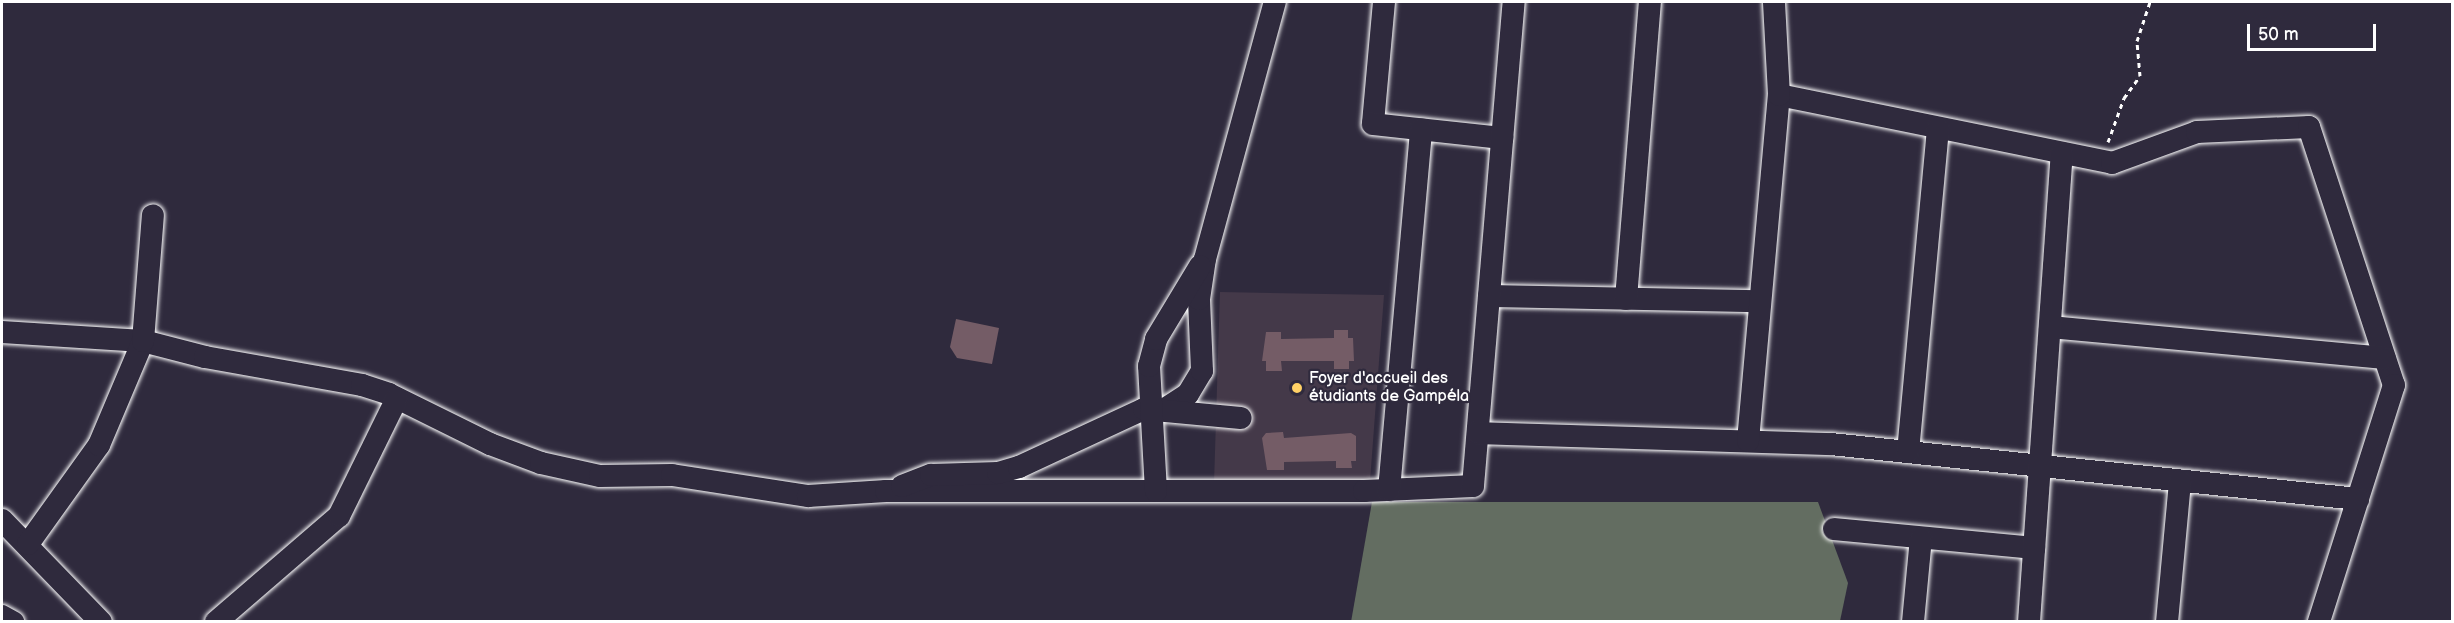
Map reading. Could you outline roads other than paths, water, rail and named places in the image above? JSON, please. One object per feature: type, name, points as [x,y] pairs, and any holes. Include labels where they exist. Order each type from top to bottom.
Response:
[{"type":"street","points":[[886,491],[931,475],[998,473],[1019,467],[1123,416],[1158,409],[1188,394],[1202,371],[1199,299],[1205,259],[1275,2]]},
{"type":"street","points":[[1384,2],[1373,124],[1502,138]]},
{"type":"street","points":[[2,332],[143,341],[205,357],[362,385],[397,398],[490,444],[541,463],[600,476],[672,476],[808,496],[886,491],[1389,490],[1473,486],[1514,2]]},
{"type":"street","points":[[1626,298],[1650,2]]},
{"type":"street","points":[[1748,441],[1779,95],[1774,2]]},
{"type":"street","points":[[1779,95],[2112,164],[2197,132],[2309,127],[2394,385],[2319,621]]},
{"type":"street","points":[[1908,452],[1938,128]]},
{"type":"street","points":[[1389,490],[1421,129]]},
{"type":"street","points":[[2030,621],[2062,153]]},
{"type":"street","points":[[28,544],[99,445],[143,341],[153,214]]},
{"type":"street","points":[[1156,491],[1158,409],[1149,366],[1156,339],[1205,259]]},
{"type":"street","points":[[1490,296],[1760,301]]},
{"type":"street","points":[[2050,327],[2385,358]]},
{"type":"street","points":[[216,621],[339,516],[397,398]]},
{"type":"street","points":[[1158,409],[1241,418]]},
{"type":"street","points":[[1478,433],[1748,441],[1908,452],[2358,499]]},
{"type":"street","points":[[2167,621],[2180,481]]},
{"type":"street","points":[[2,520],[101,621]]},
{"type":"street","points":[[1833,530],[2034,548]]},
{"type":"street","points":[[1913,621],[1921,538]]},
{"type":"street","points":[[2,616],[13,621]]},
{"type":"place","name":"Foyer d'accueil des étudiants de Gampéla","points":[[1297,388]]}]
